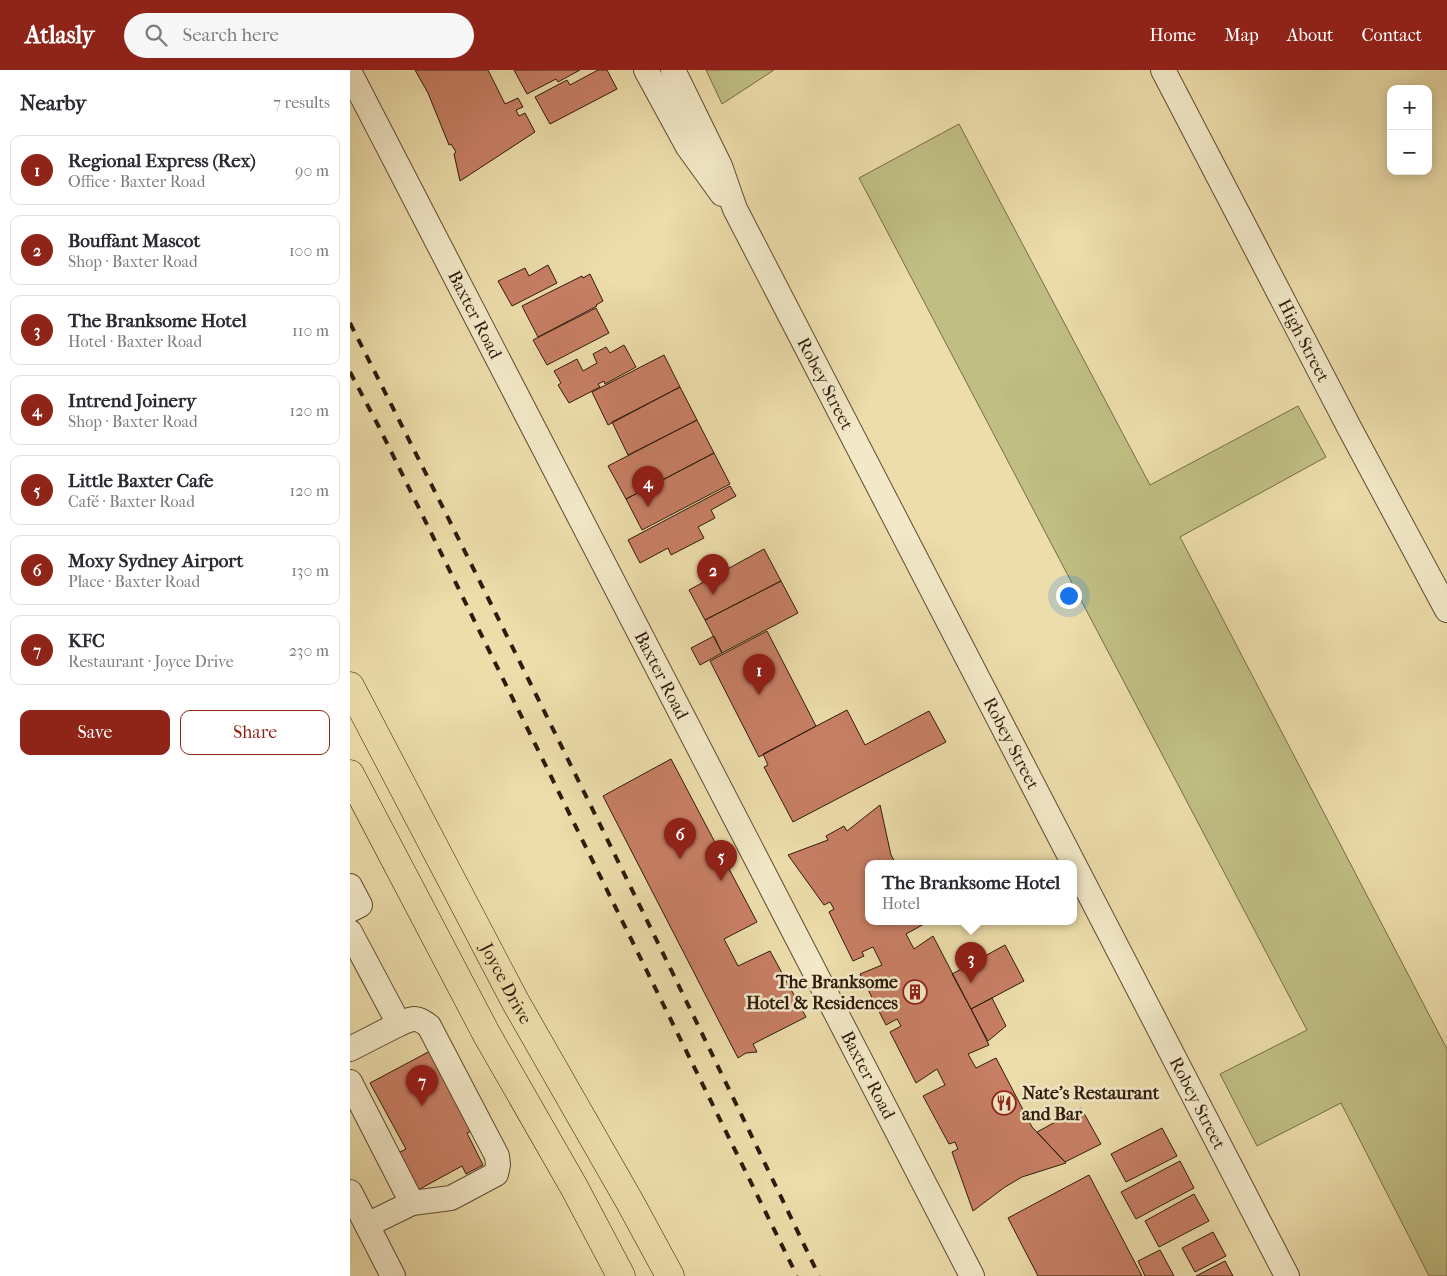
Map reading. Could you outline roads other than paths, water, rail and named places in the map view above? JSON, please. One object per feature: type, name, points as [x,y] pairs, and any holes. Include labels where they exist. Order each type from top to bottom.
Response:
[{"type":"main road","name":"Joyce Drive","points":[[350,686],[515,1001],[670,1276]]},
{"type":"main road","points":[[350,774],[486,1035],[574,1188],[621,1276]]},
{"type":"street","name":"Robey Street","points":[[646,70],[688,147],[734,209]]},
{"type":"street","name":"Robey Street","points":[[673,70],[720,166],[734,209],[1072,860]]},
{"type":"street","name":"High Street","points":[[1163,70],[1345,420],[1447,610]]},
{"type":"street","name":"Baxter Road","points":[[350,73],[972,1276]]},
{"type":"street","name":"Robey Street","points":[[1077,870],[1288,1276]]},
{"type":"street","points":[[350,886],[360,905],[350,910]]},
{"type":"street","points":[[350,932],[398,1024]]},
{"type":"street","points":[[350,1049],[413,1018],[420,1019],[429,1026],[496,1156],[498,1165],[496,1174],[451,1198],[412,1203],[367,1225]]},
{"type":"street","points":[[350,1082],[412,1203]]},
{"type":"street","points":[[350,1192],[393,1276]]},
{"type":"railway","points":[[350,323],[587,798],[819,1276]]},
{"type":"railway","points":[[350,372],[379,427],[797,1276]]},
{"type":"place","name":"Intrend Joinery","points":[[648,507]]},
{"type":"place","name":"Bouffant Mascot","points":[[713,595]]},
{"type":"place","name":"Regional Express (Rex)","points":[[759,695]]},
{"type":"place","name":"Moxy Sydney Airport","points":[[680,859]]},
{"type":"place","name":"Little Baxter Cafe","points":[[721,881]]},
{"type":"place","name":"The Branksome Hotel","points":[[971,983]]},
{"type":"place","name":"The Branksome Hotel & Residences","points":[[915,992]]},
{"type":"place","name":"Nate's Restaurant and Bar","points":[[1004,1103]]},
{"type":"place","name":"KFC","points":[[422,1106]]}]
